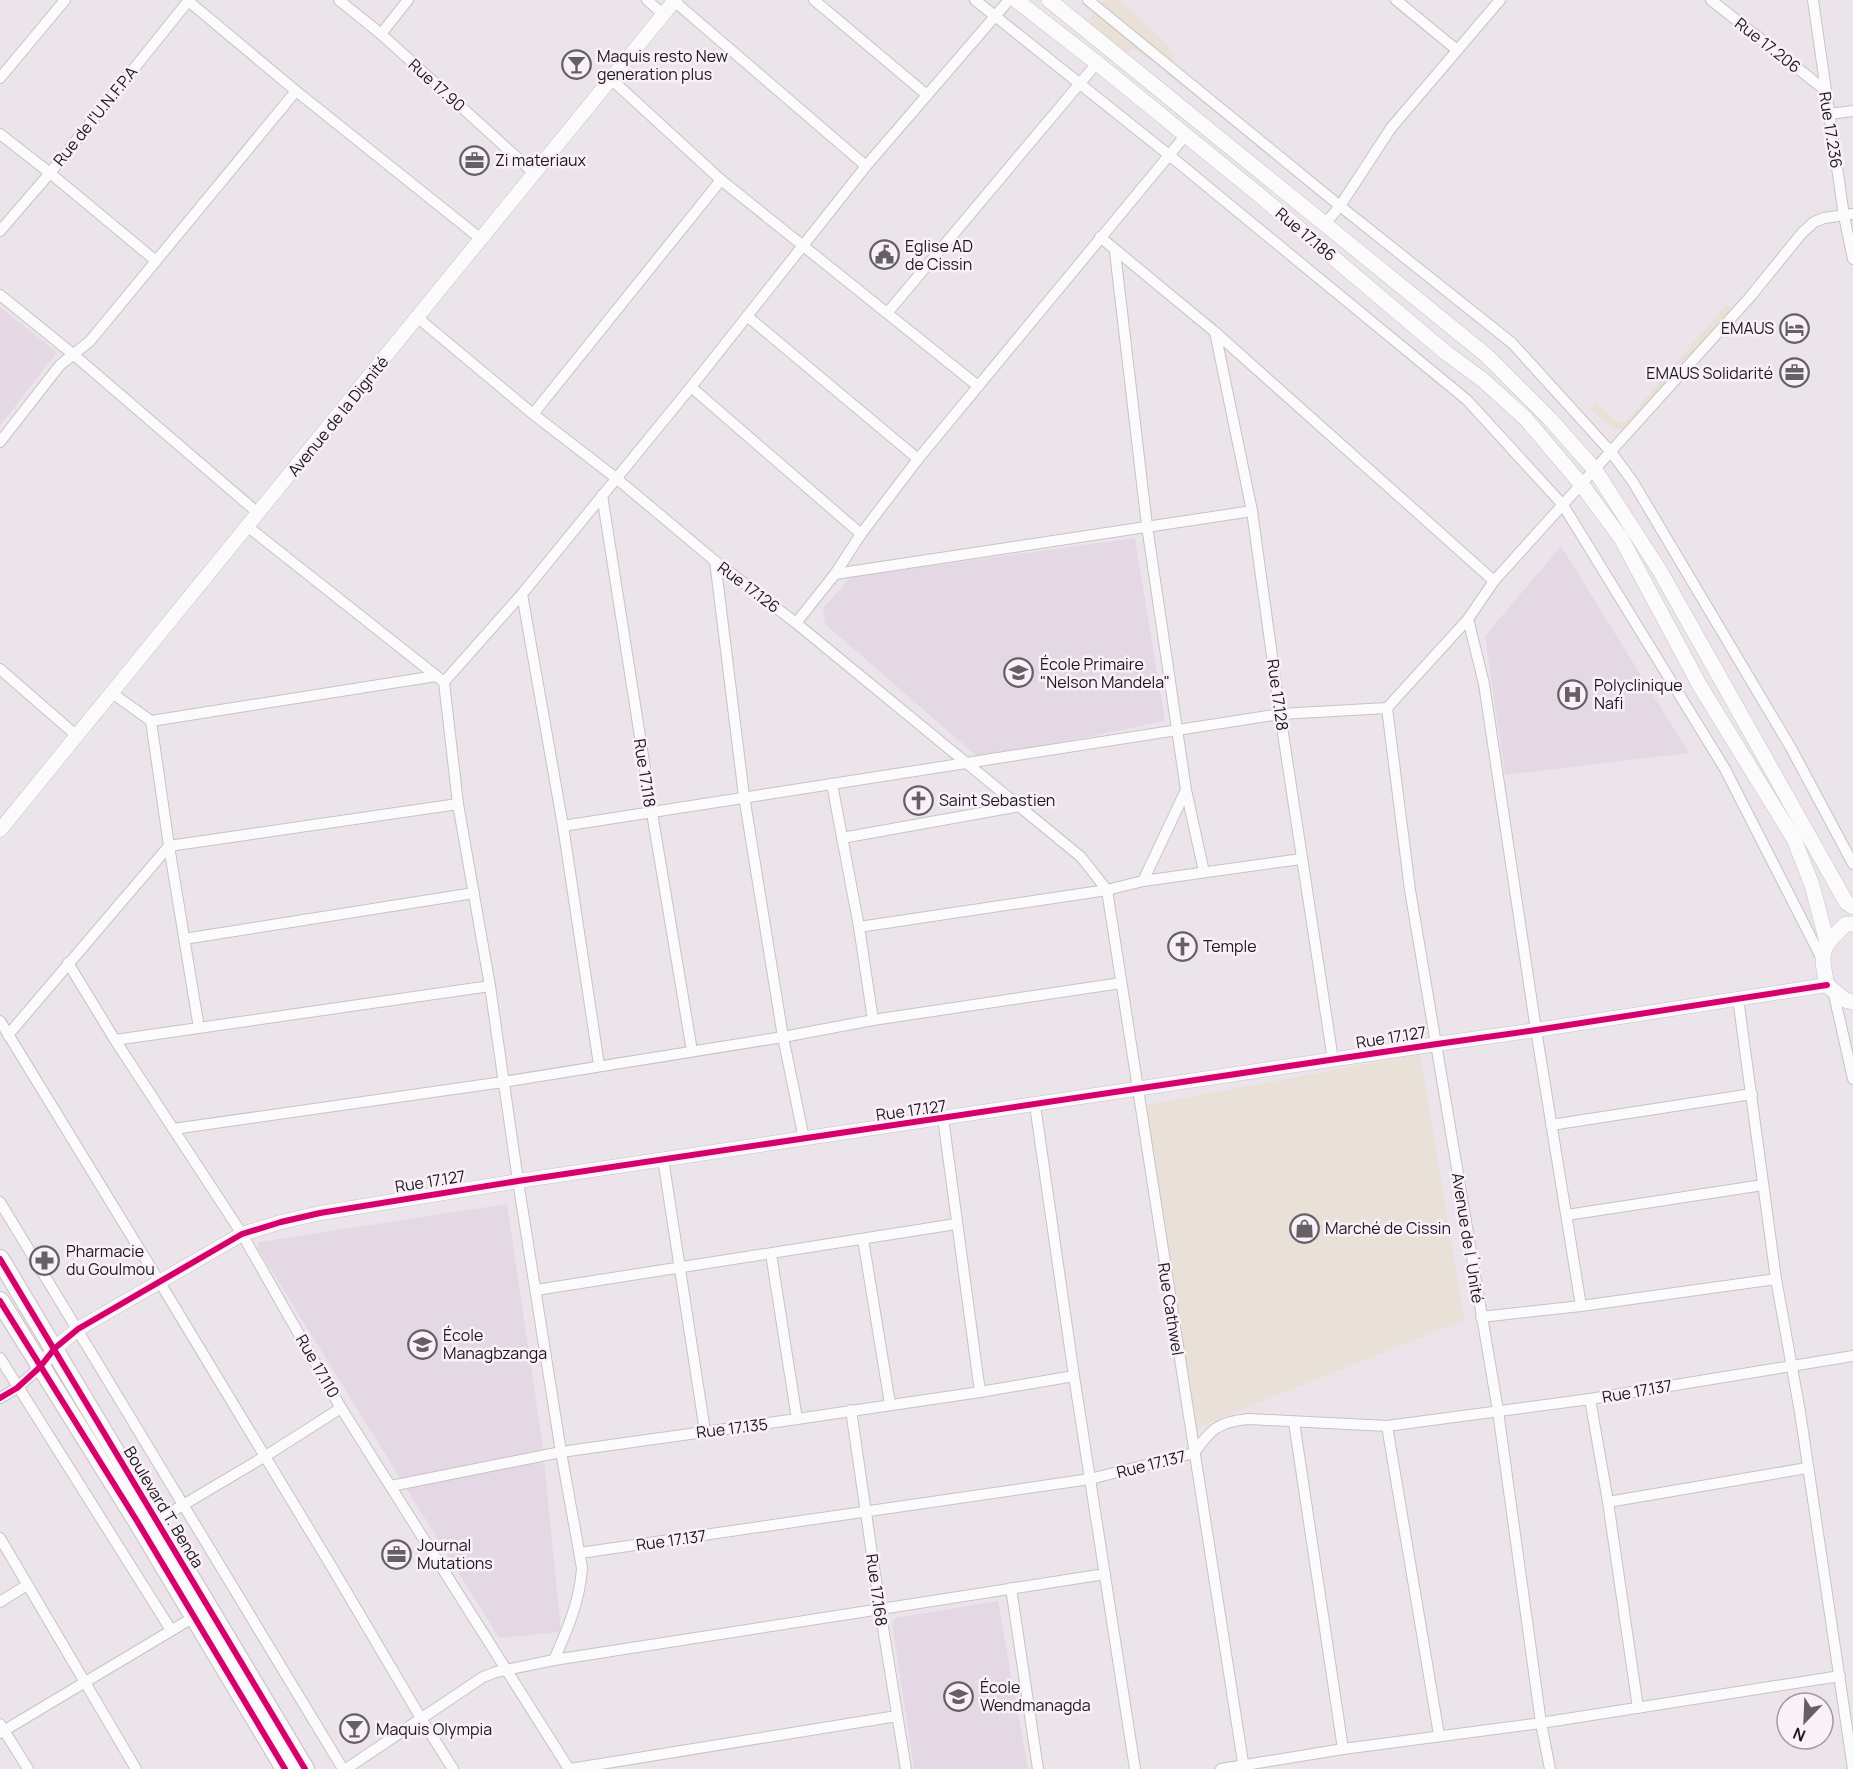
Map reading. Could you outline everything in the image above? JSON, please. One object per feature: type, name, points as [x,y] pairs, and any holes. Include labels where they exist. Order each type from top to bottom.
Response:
[{"type":"highway","name":"Boulevard T. Benda","points":[[0,1259],[305,1769]]},
{"type":"highway","name":"Boulevard T. Benda","points":[[0,1301],[285,1769]]},
{"type":"main road","name":"Rue 17.186","points":[[1016,0],[1097,63],[1319,245],[1445,352],[1483,380],[1526,419],[1581,484],[1621,538],[1700,686],[1794,839],[1812,885],[1827,942]]},
{"type":"main road","points":[[1049,0],[1485,355],[1550,419],[1594,470],[1660,571],[1846,902],[1853,907]]},
{"type":"main road","points":[[1842,998],[1822,959],[1827,942],[1846,924],[1853,924]]},
{"type":"street","points":[[0,78],[65,0]]},
{"type":"street","points":[[188,0],[296,91],[481,239]]},
{"type":"street","name":"Rue de l'U.N.F.P.A","points":[[0,231],[50,173],[188,0]]},
{"type":"street","name":"Rue 17.90","points":[[339,0],[381,34],[534,173]]},
{"type":"street","points":[[381,34],[408,0]]},
{"type":"street","points":[[647,0],[663,14]]},
{"type":"street","points":[[814,0],[927,95]]},
{"type":"street","points":[[975,0],[1169,155],[1467,400],[1563,505],[1725,769],[1822,959]]},
{"type":"street","points":[[112,693],[151,721],[440,679],[522,594],[691,387],[866,166],[1009,0]]},
{"type":"street","points":[[1088,0],[1512,343],[1611,452],[1633,482],[1791,748],[1853,864]]},
{"type":"street","points":[[1396,0],[1457,50]]},
{"type":"street","points":[[1325,224],[1340,206],[1391,128],[1500,0]]},
{"type":"street","name":"Rue 17.206","points":[[1711,0],[1825,90]]},
{"type":"street","name":"Rue 17.236","points":[[1813,0],[1825,90],[1848,215],[1853,259]]},
{"type":"street","points":[[674,1],[866,166]]},
{"type":"street","name":"Avenue de la Dignité","points":[[0,830],[674,1]]},
{"type":"street","points":[[888,312],[1097,63]]},
{"type":"street","points":[[611,79],[721,180],[804,244],[978,386]]},
{"type":"street","points":[[0,442],[60,364],[90,341],[296,91]]},
{"type":"street","points":[[1829,114],[1853,111]]},
{"type":"street","points":[[0,134],[156,261]]},
{"type":"street","points":[[796,623],[835,574],[861,534],[918,459],[1185,136]]},
{"type":"street","points":[[533,414],[721,180]]},
{"type":"street","points":[[564,826],[744,796],[966,764],[1280,714],[1387,708],[1468,619],[1494,581],[1750,297],[1802,233],[1814,222],[1824,218],[1848,215]]},
{"type":"street","points":[[1100,237],[1115,252],[1215,332],[1494,581]]},
{"type":"street","points":[[1115,252],[1147,526],[1186,790],[1204,872]]},
{"type":"street","points":[[0,295],[74,355],[258,513]]},
{"type":"street","points":[[747,316],[918,459]]},
{"type":"street","name":"Rue 17.126","points":[[418,318],[533,414],[616,478],[715,561],[796,623],[1081,857]]},
{"type":"street","name":"Rue 17.128","points":[[1215,332],[1252,510],[1301,859],[1333,1060]]},
{"type":"street","points":[[691,387],[861,534]]},
{"type":"street","name":"Rue 17.118","points":[[602,495],[692,1051]]},
{"type":"street","points":[[835,574],[1252,510]]},
{"type":"street","points":[[247,526],[440,679],[458,804],[490,986],[561,1452],[582,1568],[581,1584],[574,1613],[554,1660]]},
{"type":"street","points":[[715,561],[744,796],[783,1037],[804,1139]]},
{"type":"street","points":[[522,594],[564,826],[599,1065]]},
{"type":"street","points":[[1468,619],[1484,684],[1536,1030],[1581,1306]]},
{"type":"street","points":[[0,669],[77,736]]},
{"type":"street","name":"Avenue de l´Unité","points":[[1387,708],[1410,890],[1498,1411],[1541,1723],[1550,1769]]},
{"type":"street","points":[[151,721],[199,1028]]},
{"type":"street","points":[[832,784],[859,927],[873,1020]]},
{"type":"street","points":[[1143,881],[1186,790]]},
{"type":"street","points":[[8,1035],[169,846],[458,804]]},
{"type":"street","points":[[842,838],[1020,806]]},
{"type":"street","name":"Rue Cathwel","points":[[1081,857],[1107,890],[1243,1767]]},
{"type":"street","points":[[859,927],[1107,890],[1143,881],[1301,859]]},
{"type":"street","points":[[184,939],[474,893]]},
{"type":"street","name":"Rue 17.110","points":[[68,963],[115,1040],[242,1234],[341,1408],[569,1769]]},
{"type":"street","points":[[173,1129],[503,1082],[783,1037],[873,1020],[1121,983]]},
{"type":"street","points":[[115,1040],[490,986]]},
{"type":"street","points":[[1738,998],[1776,1279],[1853,1769]]},
{"type":"street","name":"Rue 17.127","points":[[40,1366],[55,1348],[78,1329],[242,1234],[320,1213],[663,1159],[1738,998],[1842,998]]},
{"type":"street","points":[[1842,998],[1853,1079]]},
{"type":"street","points":[[0,1021],[453,1769]]},
{"type":"street","points":[[1551,1125],[1752,1094]]},
{"type":"street","points":[[1035,1105],[1135,1769]]},
{"type":"street","points":[[943,1118],[980,1392]]},
{"type":"street","points":[[663,1159],[705,1431]]},
{"type":"street","points":[[1567,1215],[1763,1185]]},
{"type":"street","points":[[0,1202],[344,1769],[422,1720],[483,1677],[496,1672],[554,1660],[1105,1574]]},
{"type":"street","points":[[536,1290],[956,1224]]},
{"type":"street","points":[[863,1239],[890,1404]]},
{"type":"street","points":[[771,1254],[796,1419]]},
{"type":"street","points":[[1481,1317],[1581,1306],[1776,1279]]},
{"type":"street","name":"Rue 17.137","points":[[580,1553],[1090,1479],[1194,1453],[1209,1432],[1234,1420],[1387,1426],[1590,1399],[1853,1356]]},
{"type":"street","points":[[0,1358],[171,1630]]},
{"type":"street","points":[[0,1398],[17,1388],[40,1366]]},
{"type":"street","name":"Rue 17.135","points":[[391,1486],[561,1452],[980,1392],[1074,1376]]},
{"type":"street","points":[[1590,1399],[1608,1502],[1638,1708]]},
{"type":"street","points":[[156,1521],[341,1408]]},
{"type":"street","name":"Rue 17.168","points":[[851,1410],[906,1769]]},
{"type":"street","points":[[1294,1422],[1343,1749]]},
{"type":"street","points":[[1387,1426],[1439,1735]]},
{"type":"street","points":[[1608,1502],[1807,1468]]},
{"type":"street","points":[[0,1538],[136,1769]]},
{"type":"street","points":[[0,1602],[27,1585]]},
{"type":"street","points":[[1011,1588],[1038,1769]]},
{"type":"street","points":[[28,1769],[1,1729],[84,1683],[194,1617]]},
{"type":"street","points":[[1221,1769],[1439,1735],[1541,1723],[1840,1676]]},
{"type":"street","points":[[569,1769],[897,1716]]},
{"type":"shaded area","points":[[1105,0],[1116,0],[1126,6],[1166,44],[1174,57],[1170,66],[1148,59],[1132,48],[1124,57],[1087,22]]},
{"type":"shaded area","points":[[1726,305],[1733,311],[1630,429],[1614,429],[1590,408],[1595,402],[1617,422],[1625,422]]},
{"type":"shaded area","points":[[0,307],[57,352],[0,426]]},
{"type":"shaded area","name":"École Primaire \"Nelson Mandela\"","points":[[1135,538],[1165,721],[980,759],[825,624],[823,608],[851,577]]},
{"type":"shaded area","name":"Polyclinique Nafi","points":[[1561,546],[1689,753],[1505,775],[1485,636]]},
{"type":"shaded area","points":[[1420,1054],[1464,1320],[1196,1428],[1141,1106]]},
{"type":"shaded area","name":"École Managbzanga","points":[[507,1204],[542,1441],[561,1632],[499,1638],[257,1247],[259,1242]]},
{"type":"shaded area","name":"École Wendmanagda","points":[[998,1601],[1028,1769],[914,1769],[892,1623],[895,1618]]},
{"type":"cycle path","points":[[0,1398],[17,1388],[40,1367],[55,1348],[78,1329],[242,1234],[320,1213],[518,1181],[1827,985]]},
{"type":"cycle path","points":[[0,1259],[305,1769]]},
{"type":"cycle path","points":[[0,1301],[137,1521],[285,1769]]},
{"type":"place","name":"Maquis resto New generation plus","points":[[576,65]]},
{"type":"place","name":"Zi materiaux","points":[[474,160]]},
{"type":"place","name":"Eglise AD de Cissin","points":[[884,255]]},
{"type":"place","name":"EMAUS","points":[[1795,328]]},
{"type":"place","name":"EMAUS Solidarité","points":[[1794,373]]},
{"type":"place","name":"École Primaire \"Nelson Mandela\"","points":[[1019,673]]},
{"type":"place","name":"Polyclinique Nafi","points":[[1573,694]]},
{"type":"place","name":"Saint Sebastien","points":[[918,800]]},
{"type":"place","name":"Temple","points":[[1182,946]]},
{"type":"place","name":"Marché de Cissin","points":[[1304,1228]]},
{"type":"place","name":"Pharmacie du Goulmou","points":[[45,1260]]},
{"type":"place","name":"École Managbzanga","points":[[422,1344]]},
{"type":"place","name":"Journal Mutations","points":[[396,1554]]},
{"type":"place","name":"École Wendmanagda","points":[[959,1696]]},
{"type":"place","name":"Maquis Olympia","points":[[355,1729]]}]
